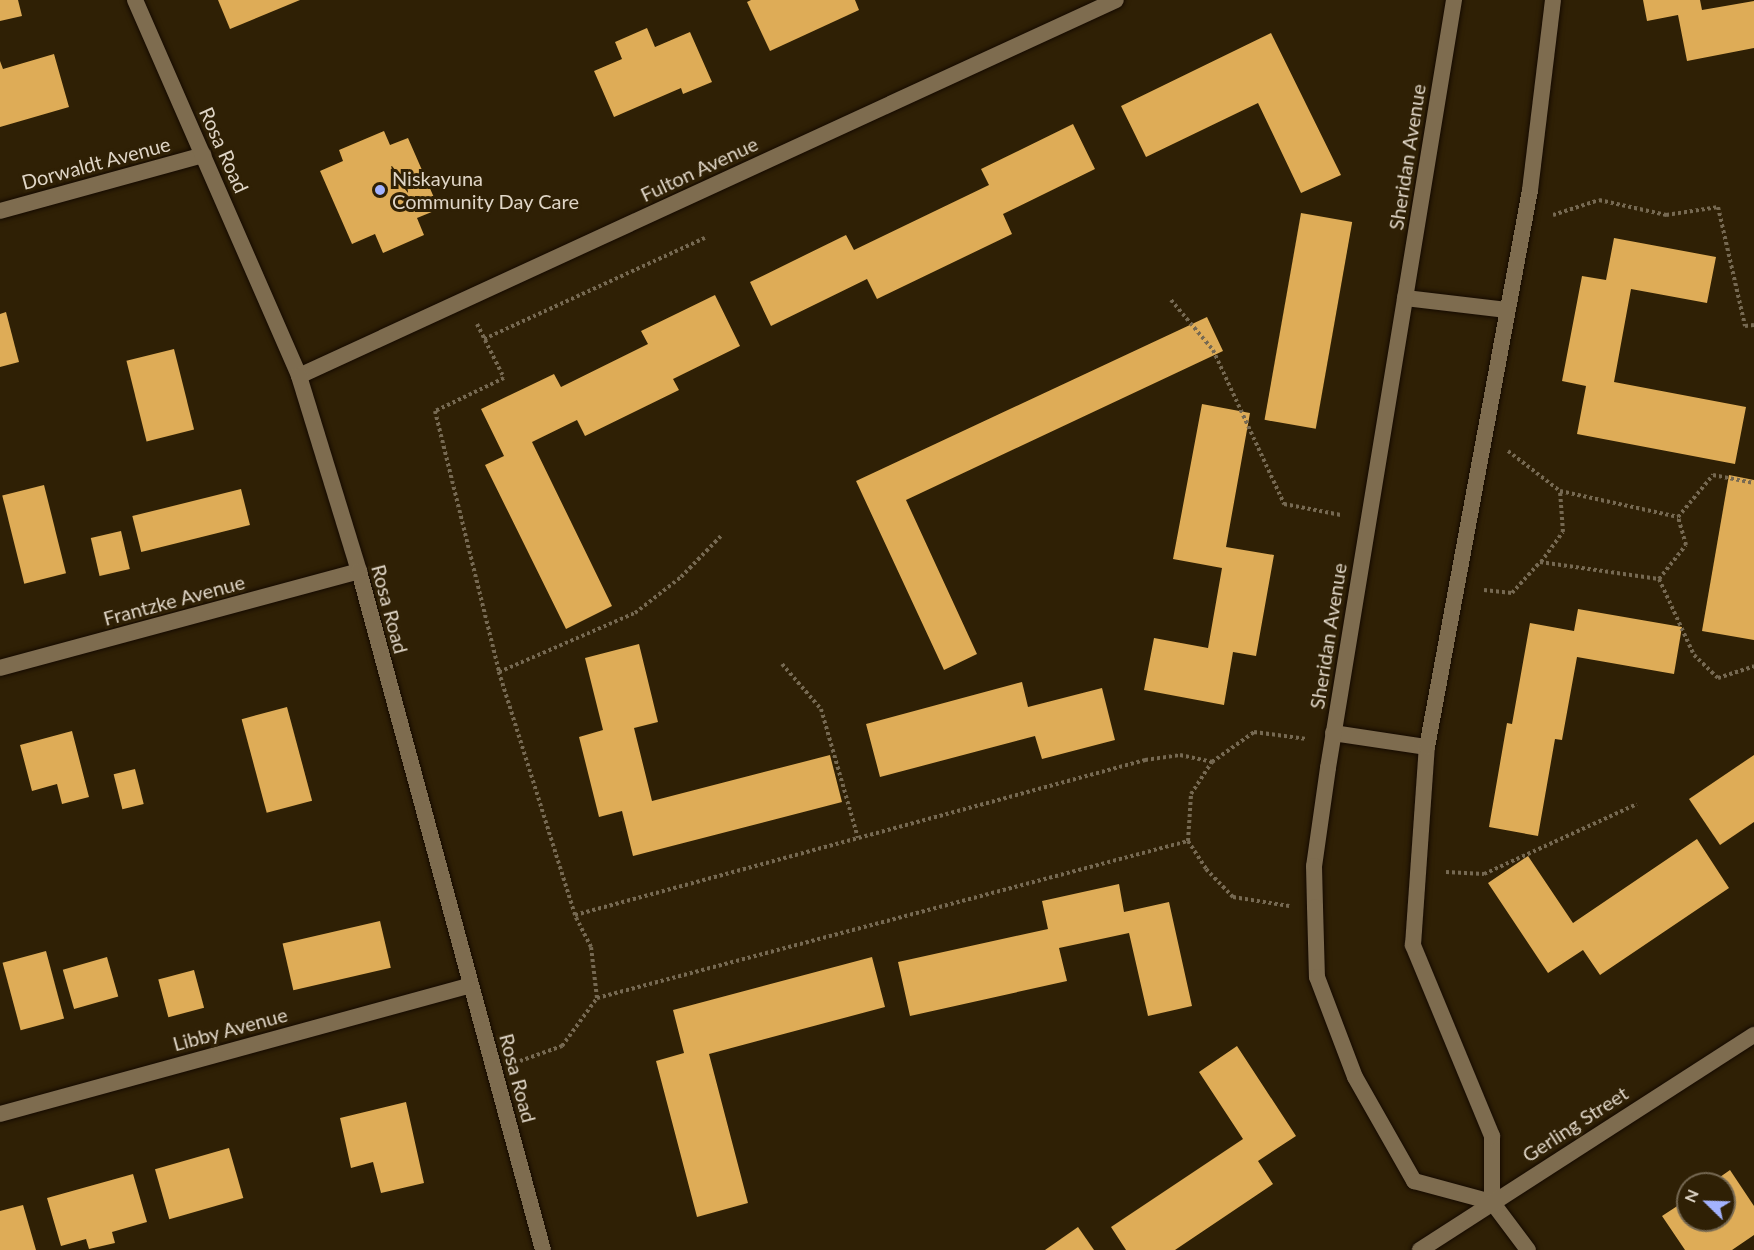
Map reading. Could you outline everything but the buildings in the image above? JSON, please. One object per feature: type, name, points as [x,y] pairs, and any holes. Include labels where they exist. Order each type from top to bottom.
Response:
[{"type":"street","name":"Rosa Road","points":[[135,0],[299,376],[359,571],[543,1250]]},
{"type":"street","name":"Fulton Avenue","points":[[299,376],[1116,0]]},
{"type":"street","name":"Sheridan Avenue","points":[[1454,0],[1332,738],[1314,866],[1314,907],[1317,977],[1355,1077],[1414,1181],[1492,1202]]},
{"type":"street","points":[[1528,1250],[1492,1202],[1492,1136],[1413,945],[1427,747],[1526,212],[1553,0]]},
{"type":"street","name":"Dorwaldt Avenue","points":[[0,211],[203,155]]},
{"type":"street","points":[[1405,298],[1507,310]]},
{"type":"street","name":"Frantzke Avenue","points":[[0,668],[359,571]]},
{"type":"street","points":[[1332,738],[1427,747]]},
{"type":"street","name":"Libby Avenue","points":[[0,1114],[471,985]]},
{"type":"street","name":"Gerling Street","points":[[1420,1250],[1754,1035]]},
{"type":"path","points":[[1526,212],[1553,215],[1599,200],[1666,215],[1719,207],[1745,326],[1754,325]]},
{"type":"path","points":[[484,339],[705,238]]},
{"type":"path","points":[[466,300],[504,378],[435,411],[499,672],[575,915],[591,947],[597,998]]},
{"type":"path","points":[[1171,300],[1213,350],[1284,504],[1368,520]]},
{"type":"path","points":[[1482,444],[1510,452],[1560,491],[1678,517]]},
{"type":"path","points":[[1678,517],[1713,475],[1754,483]]},
{"type":"path","points":[[1457,586],[1512,593],[1563,532],[1560,491]]},
{"type":"path","points":[[1659,579],[1686,545],[1678,517]]},
{"type":"path","points":[[499,672],[635,613],[681,577],[721,536]]},
{"type":"path","points":[[1540,562],[1659,579]]},
{"type":"path","points":[[1659,579],[1694,655],[1718,678],[1754,666]]},
{"type":"path","points":[[782,664],[821,709],[858,838]]},
{"type":"path","points":[[1314,907],[1272,905],[1233,897],[1206,869],[1188,841],[1191,794],[1212,762],[1254,732],[1332,738]]},
{"type":"path","points":[[575,915],[1145,760],[1180,755],[1212,762]]},
{"type":"path","points":[[1418,870],[1484,874],[1637,804]]},
{"type":"path","points":[[494,1071],[562,1046],[597,998],[1188,841]]},
{"type":"place","name":"Niskayuna Community Day Care","points":[[380,190]]}]
